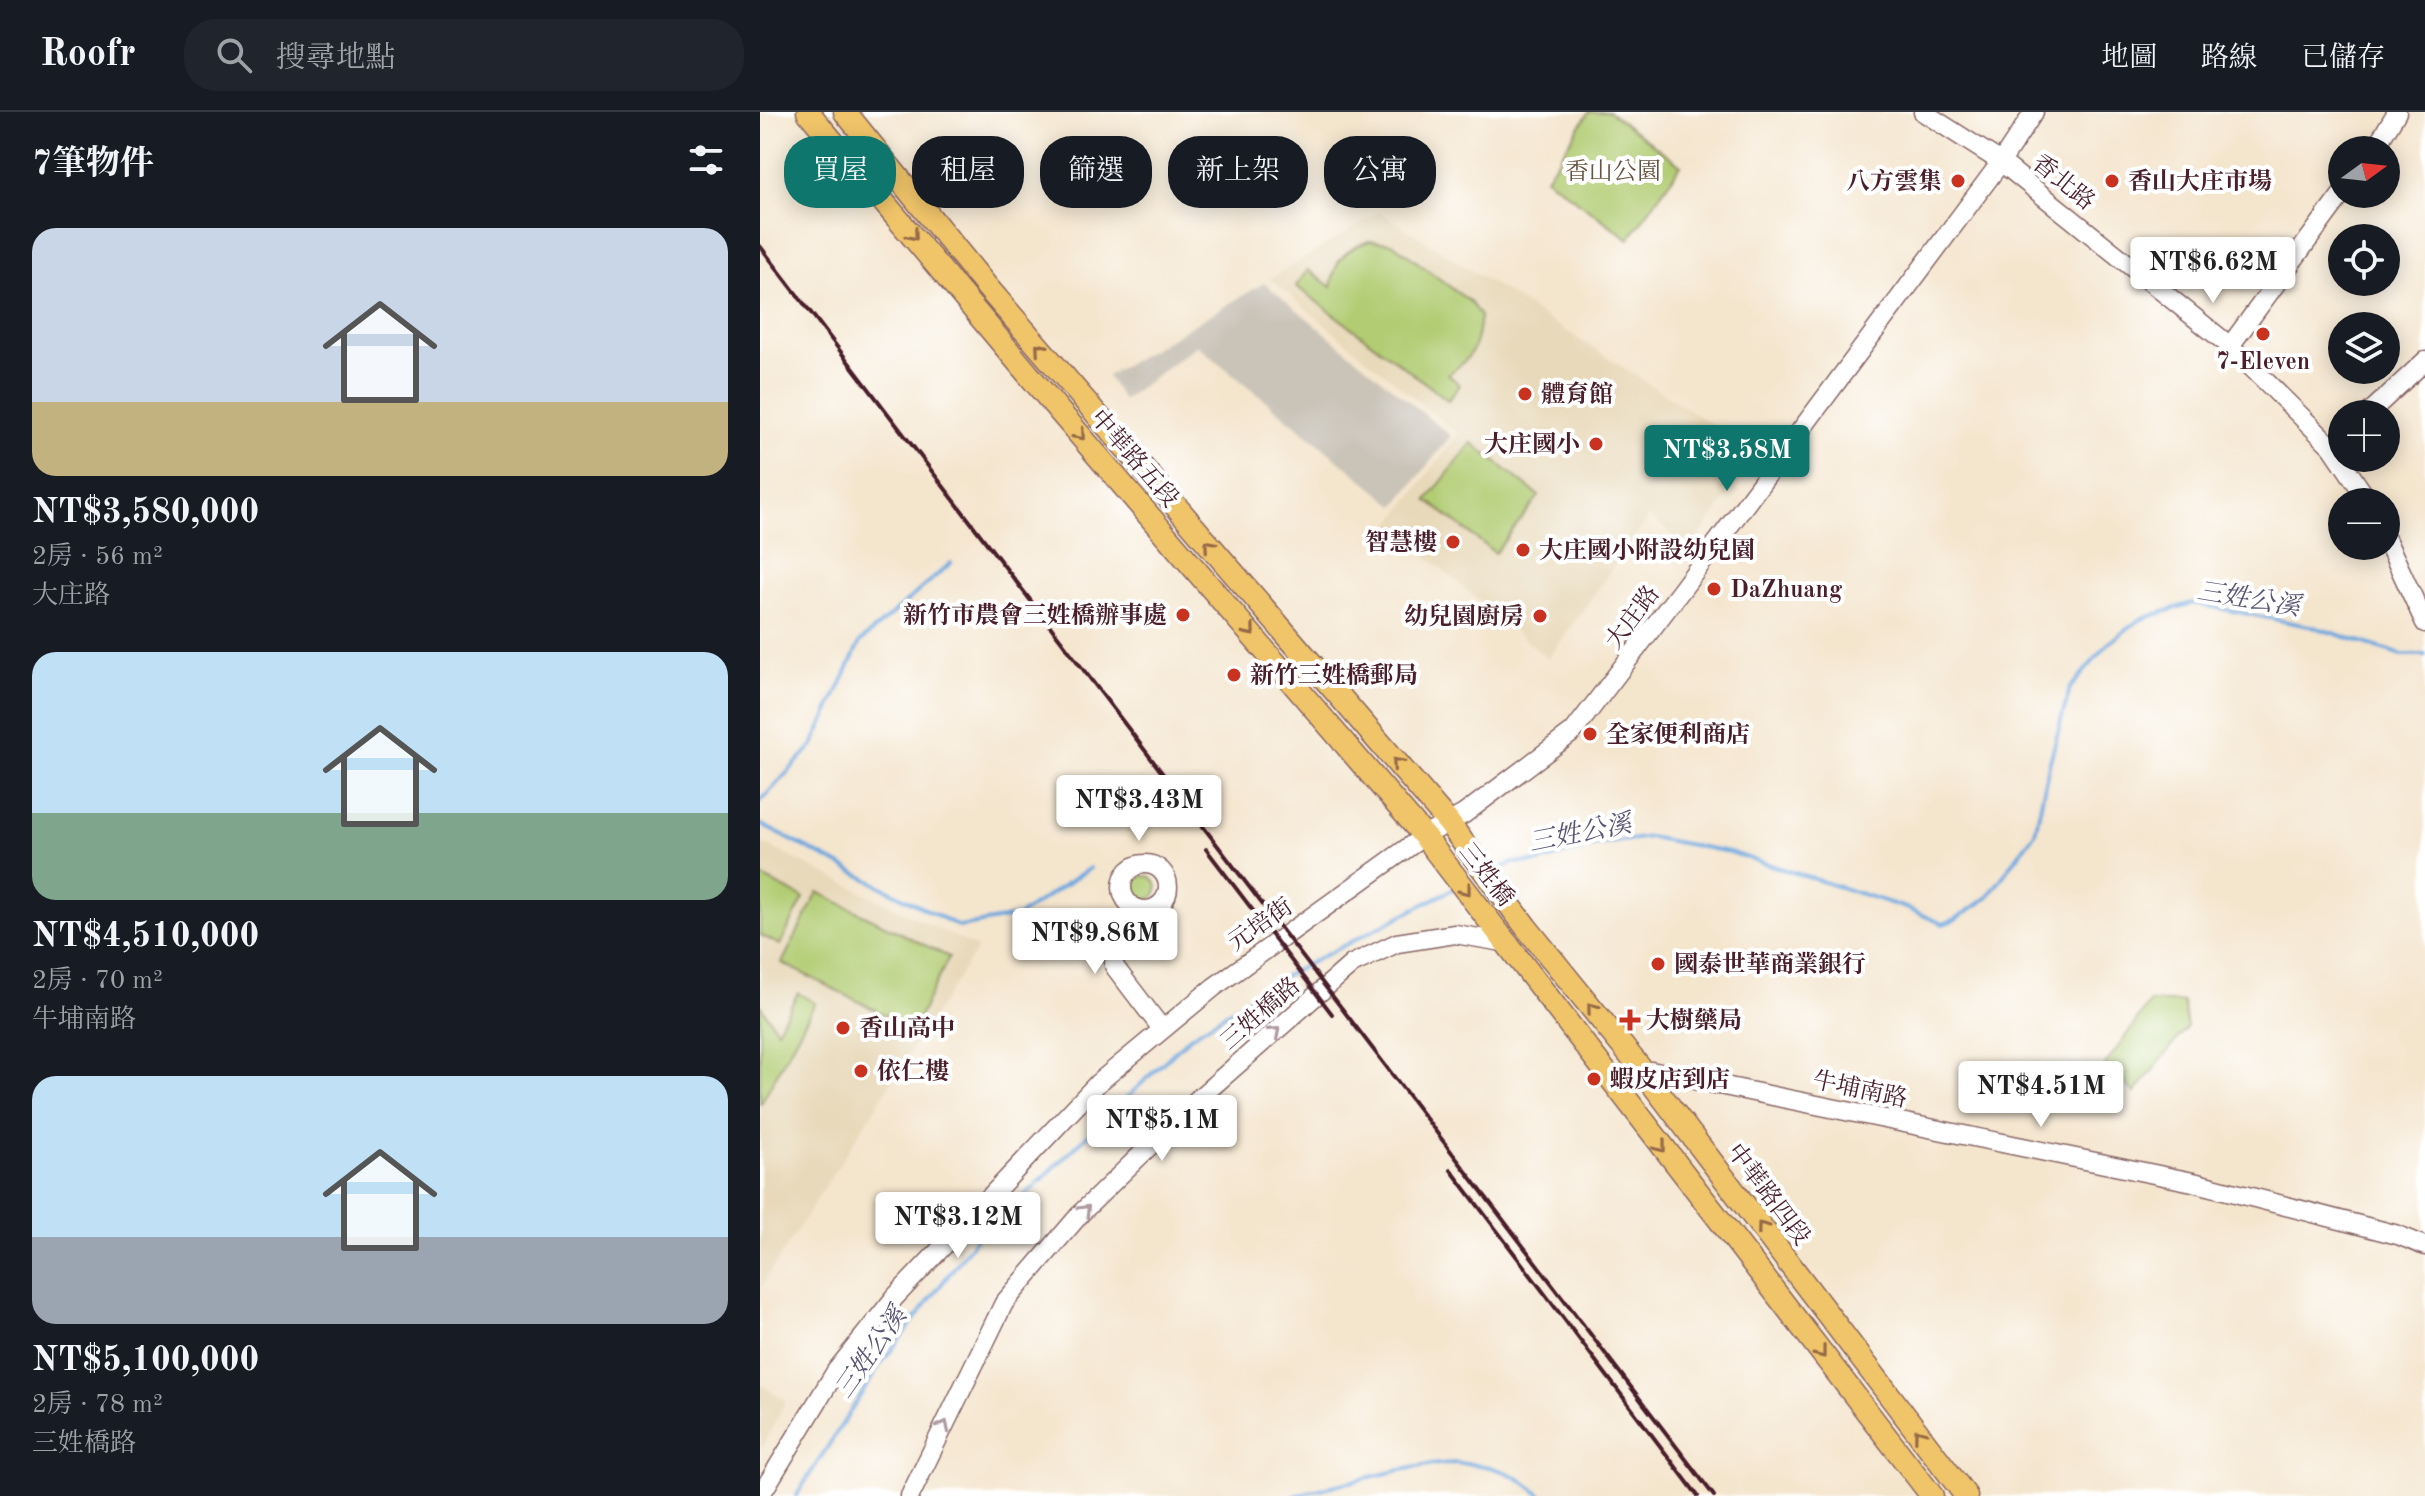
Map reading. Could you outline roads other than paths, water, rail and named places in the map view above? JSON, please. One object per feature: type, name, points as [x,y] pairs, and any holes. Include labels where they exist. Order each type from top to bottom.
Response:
[{"type":"main road","name":"中華路五段","points":[[808,112],[1060,412],[1424,836]]},
{"type":"main road","name":"中華路五段","points":[[845,112],[997,298],[1448,822]]},
{"type":"main road","name":"三姓橋","points":[[1448,822],[1526,927]]},
{"type":"main road","name":"三姓橋","points":[[1424,836],[1509,943]]},
{"type":"main road","name":"中華路四段","points":[[1526,927],[1641,1069],[1966,1496]]},
{"type":"main road","points":[[1509,943],[1614,1085],[1932,1496]]},
{"type":"street","name":"香北路","points":[[1923,112],[2001,162],[2230,346],[2328,435]]},
{"type":"street","name":"大庄路","points":[[1424,836],[1464,814],[1573,732],[2001,162],[2034,112]]},
{"type":"street","points":[[2384,136],[2397,112]]},
{"type":"street","points":[[2230,346],[2332,208]]},
{"type":"street","points":[[2383,400],[2425,361]]},
{"type":"street","points":[[2396,560],[2425,623]]},
{"type":"street","name":"元培街","points":[[760,1496],[836,1371],[895,1297],[1098,1083],[1234,972],[1329,907],[1424,836]]},
{"type":"street","points":[[1141,910],[1139,919],[1115,936],[1114,966],[1162,1029]]},
{"type":"street","name":"三姓橋路","points":[[910,1496],[1004,1303],[1082,1212],[1198,1099],[1352,964],[1397,943],[1455,934],[1509,943]]},
{"type":"street","points":[[1614,1085],[1641,1069]]},
{"type":"street","name":"牛埔南路","points":[[1641,1069],[2193,1182],[2398,1235],[2425,1246]]},
{"type":"waterway","points":[[760,802],[813,745],[860,642],[951,563]]},
{"type":"waterway","name":"三姓公溪","points":[[1493,872],[1512,863],[1539,862],[1596,845],[1649,837],[1729,852],[1906,908],[1943,924],[1987,898],[2035,833],[2070,688],[2109,643],[2139,620],[2192,603],[2314,627],[2402,655],[2425,655]]},
{"type":"waterway","points":[[760,824],[960,927],[1018,916],[1090,868]]},
{"type":"waterway","name":"三姓公溪","points":[[796,1496],[880,1365],[988,1223],[1020,1200],[1190,1037],[1277,980],[1455,888]]},
{"type":"waterway","points":[[1294,1496],[1411,1468],[1458,1463],[1502,1471],[1541,1496]]},
{"type":"railway","points":[[760,246],[1714,1496]]},
{"type":"railway","points":[[1206,849],[1332,1014]]},
{"type":"railway","points":[[1451,1170],[1698,1496]]},
{"type":"place","name":"八方雲集","points":[[1958,181]]},
{"type":"place","name":"香山大庄市場","points":[[2112,181]]},
{"type":"place","name":"7-Eleven","points":[[2263,334]]},
{"type":"place","name":"體育館","points":[[1525,394]]},
{"type":"place","name":"大庄國小","points":[[1596,444]]},
{"type":"place","name":"智慧樓","points":[[1453,542]]},
{"type":"place","name":"大庄國小附設幼兒園","points":[[1523,550]]},
{"type":"place","name":"DaZhuang","points":[[1714,589]]},
{"type":"place","name":"新竹市農會三姓橋辦事處","points":[[1183,615]]},
{"type":"place","name":"幼兒園廚房","points":[[1540,616]]},
{"type":"place","name":"新竹三姓橋郵局","points":[[1234,675]]},
{"type":"place","name":"全家便利商店","points":[[1590,734]]},
{"type":"place","name":"國泰世華商業銀行","points":[[1658,964]]},
{"type":"place","name":"大樹藥局","points":[[1630,1020]]},
{"type":"place","name":"香山高中","points":[[843,1028]]},
{"type":"place","name":"依仁樓","points":[[861,1071]]},
{"type":"place","name":"蝦皮店到店","points":[[1594,1079]]},
{"type":"park label","name":"香山公園","points":[[1613,171]]}]
